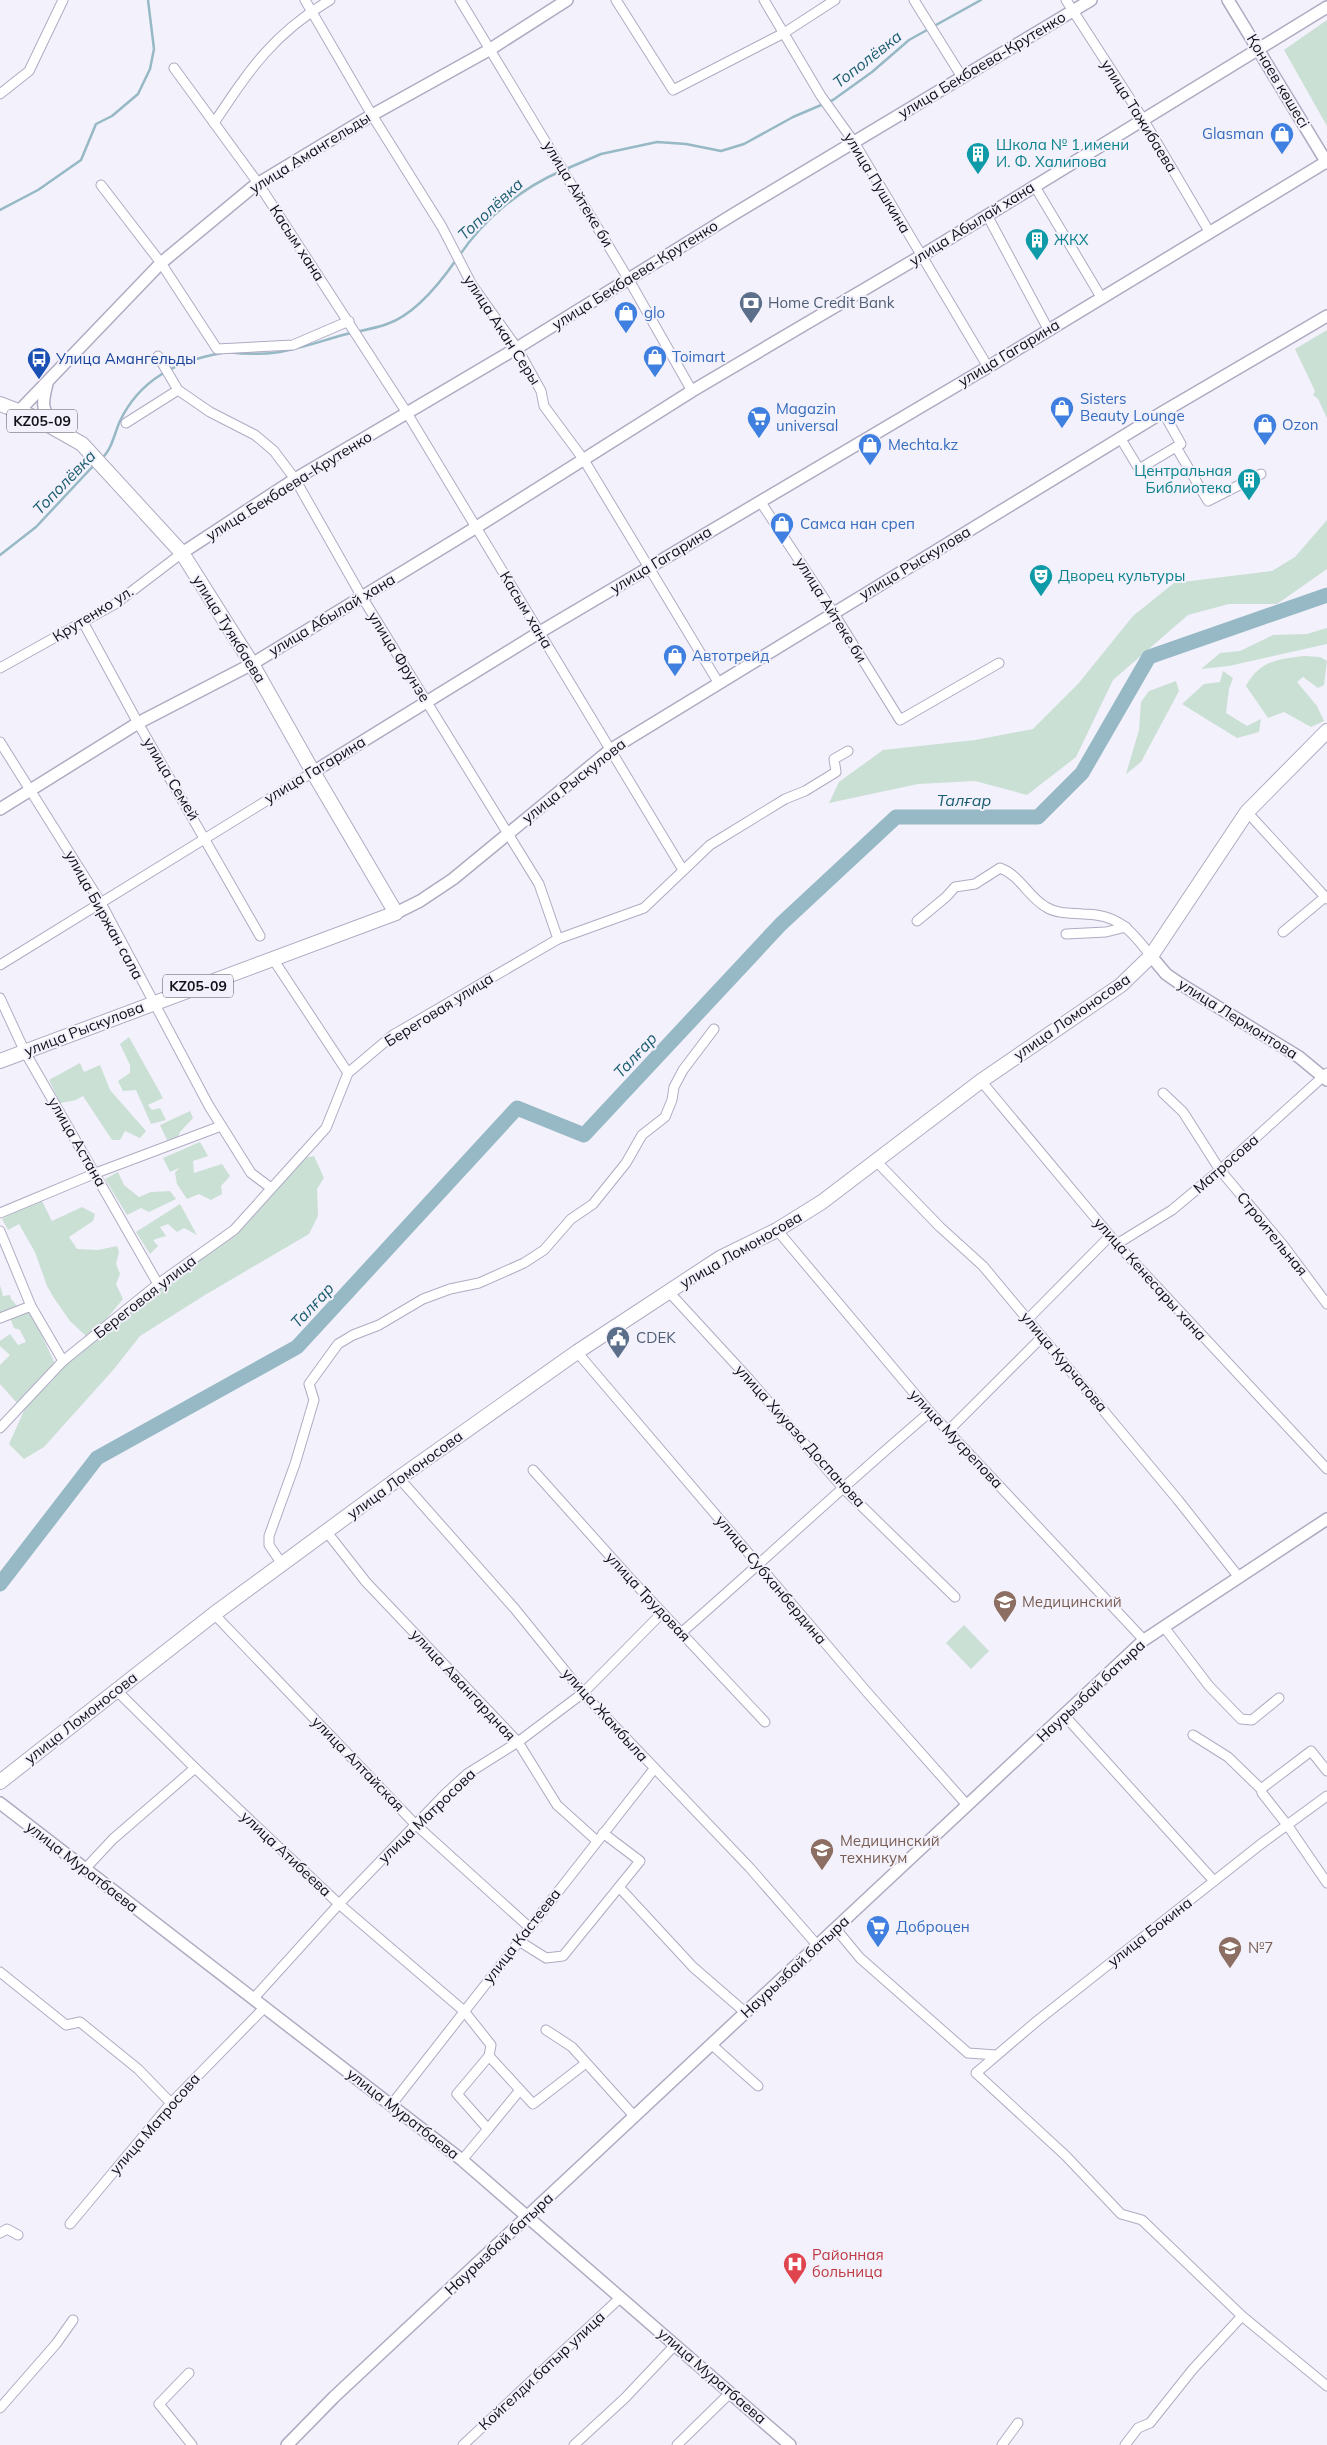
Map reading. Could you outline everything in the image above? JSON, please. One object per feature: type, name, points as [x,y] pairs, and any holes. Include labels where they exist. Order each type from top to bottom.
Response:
[{"type":"main road","name":"улица Туякбаева","points":[[0,404],[20,410],[56,428],[82,444],[182,553],[252,664],[396,913]]},
{"type":"main road","name":"улица Ломоносова","points":[[0,1782],[214,1614],[399,1478],[577,1352],[720,1258],[777,1230],[822,1202],[981,1081],[1121,985],[1151,956],[1247,812],[1327,731]]},
{"type":"main road","name":"улица Рыскулова","points":[[0,1061],[396,913]]},
{"type":"street","points":[[0,94],[29,71],[63,0]]},
{"type":"street","name":"улица Акан Серы","points":[[305,0],[372,115],[442,227],[472,286],[517,348],[541,392],[544,406],[584,460],[718,682]]},
{"type":"street","points":[[214,124],[250,68],[277,39],[312,11],[330,0]]},
{"type":"street","name":"улица Айтеке би","points":[[460,0],[569,178],[692,391]]},
{"type":"street","name":"улица Амангельды","points":[[20,410],[161,263],[258,183],[372,115],[489,50],[566,0]]},
{"type":"street","points":[[616,0],[673,90],[784,33],[836,0]]},
{"type":"street","name":"улица Пушкина","points":[[764,0],[822,96],[854,142],[988,367]]},
{"type":"street","points":[[914,0],[962,77]]},
{"type":"street","name":"улица Тажибаева","points":[[1066,0],[1143,119],[1210,233]]},
{"type":"street","name":"улица Бекбаева-Крутенко","points":[[182,553],[295,479],[517,348],[1091,0]]},
{"type":"street","name":"Қонаев көшесі","points":[[1228,0],[1327,162]]},
{"type":"street","name":"улица Абылай хана","points":[[0,809],[138,724],[252,664],[476,528],[692,391],[921,256],[1327,7]]},
{"type":"street","name":"Касым хана","points":[[174,68],[258,183],[349,321],[407,413],[683,870]]},
{"type":"street","name":"улица Гагарина","points":[[0,964],[540,632],[760,500],[988,367],[1327,162]]},
{"type":"street","points":[[101,185],[161,263],[216,349],[293,345],[349,321]]},
{"type":"street","points":[[1034,185],[1101,297]]},
{"type":"street","points":[[987,215],[1048,329]]},
{"type":"street","name":"улица Рыскулова","points":[[396,913],[420,901],[453,879],[610,750],[718,682],[1163,412],[1327,316]]},
{"type":"street","name":"улица Фрунзе","points":[[158,356],[178,390],[210,412],[255,435],[274,451],[295,479],[362,597],[539,884],[558,939]]},
{"type":"street","points":[[47,382],[41,403],[45,414],[56,428]]},
{"type":"street","points":[[126,423],[178,390]]},
{"type":"street","points":[[1121,439],[1139,469],[1182,444],[1163,412]]},
{"type":"street","points":[[1176,447],[1208,501],[1261,474]]},
{"type":"street","name":"улица Айтеке би","points":[[760,500],[834,612],[900,720],[999,663]]},
{"type":"street","name":"Крутенко ул.","points":[[0,668],[114,604],[182,553]]},
{"type":"street","name":"улица Семей","points":[[83,622],[138,724],[205,837],[260,936]]},
{"type":"street","name":"улица Биржан сала","points":[[0,742],[101,903],[152,1003],[221,1126],[251,1173],[271,1188]]},
{"type":"street","name":"Береговая улица","points":[[0,1428],[63,1361],[158,1284],[234,1230],[326,1128],[348,1073],[394,1035],[558,939],[644,908],[710,845],[785,799],[805,791],[836,772],[834,759],[848,751]]},
{"type":"street","points":[[1247,812],[1326,898],[1283,932]]},
{"type":"street","points":[[917,921],[955,887],[975,884],[1000,868],[1008,871],[1046,907],[1063,913],[1108,916],[1126,927],[1151,956]]},
{"type":"street","points":[[1066,934],[1106,932],[1126,927]]},
{"type":"street","name":"улица Лермонтова","points":[[1151,956],[1166,974],[1179,983],[1299,1057],[1326,1077]]},
{"type":"street","points":[[273,959],[348,1073]]},
{"type":"street","name":"улица Астана","points":[[0,998],[25,1052],[158,1284]]},
{"type":"street","points":[[282,1564],[270,1544],[269,1536],[295,1464],[314,1400],[309,1384],[338,1344],[353,1334],[379,1325],[423,1299],[450,1289],[479,1283],[524,1263],[544,1250],[570,1219],[593,1204],[626,1164],[642,1135],[664,1117],[672,1100],[674,1087],[683,1070],[714,1029]]},
{"type":"street","name":"Матросова","points":[[1117,1244],[1172,1210],[1326,1077]]},
{"type":"street","name":"улица Кенесары хана","points":[[981,1081],[1117,1244],[1327,1469]]},
{"type":"street","name":"Строительная","points":[[1163,1093],[1183,1112],[1220,1170],[1283,1245],[1327,1304]]},
{"type":"street","points":[[0,1213],[96,1173],[221,1126]]},
{"type":"street","name":"улица Курчатова","points":[[875,1160],[940,1227],[983,1266],[1172,1492],[1238,1576]]},
{"type":"street","name":"улица Мусрепова","points":[[777,1230],[930,1412],[1144,1640]]},
{"type":"street","points":[[0,1231],[31,1306],[63,1361]]},
{"type":"street","points":[[1028,1319],[1110,1236]]},
{"type":"street","name":"улица Хиуаза Доспанова","points":[[669,1292],[749,1379],[842,1487],[955,1597]]},
{"type":"street","points":[[0,1318],[31,1306]]},
{"type":"street","points":[[948,1431],[1042,1337]]},
{"type":"street","name":"улица Субханбердина","points":[[577,1352],[758,1565],[967,1805]]},
{"type":"street","points":[[681,1633],[842,1487],[930,1412]]},
{"type":"street","name":"улица Трудовая","points":[[533,1470],[681,1633],[765,1722]]},
{"type":"street","name":"улица Жамбыла","points":[[399,1478],[515,1609],[583,1693],[750,1868],[818,1946]]},
{"type":"street","name":"Наурызбай батыра","points":[[287,2445],[334,2397],[1144,1640],[1238,1576],[1327,1519]]},
{"type":"street","name":"улица Авангардная","points":[[326,1531],[366,1582],[518,1742],[557,1805],[597,1841]]},
{"type":"street","name":"улица Матросова","points":[[252,1999],[415,1824],[467,1774],[518,1742],[583,1693],[662,1612]]},
{"type":"street","name":"улица Алтайская","points":[[214,1614],[415,1824],[529,1927]]},
{"type":"street","points":[[1164,1627],[1210,1686],[1241,1719],[1252,1720],[1279,1698]]},
{"type":"street","name":"улица Атибеева","points":[[116,1690],[195,1768],[339,1904],[464,2011],[490,2045],[489,2056]]},
{"type":"street","points":[[1064,1715],[1214,1881]]},
{"type":"street","points":[[1193,1735],[1228,1757],[1261,1789],[1327,1883]]},
{"type":"street","points":[[1261,1789],[1311,1751],[1327,1771]]},
{"type":"street","points":[[84,1870],[113,1839],[195,1768]]},
{"type":"street","name":"улица Кастеева","points":[[392,2104],[654,1769]]},
{"type":"street","name":"улица Бокина","points":[[1242,2316],[1142,2220],[1121,2214],[1066,2156],[976,2073],[1214,1881],[1327,1796]]},
{"type":"street","name":"улица Муратбаева","points":[[0,1803],[84,1870],[392,2104],[462,2160],[730,2392],[786,2444]]},
{"type":"street","points":[[520,1941],[546,1958],[563,1956],[640,1861],[603,1833]]},
{"type":"street","points":[[619,1887],[693,1967],[746,2013]]},
{"type":"street","points":[[836,1929],[860,1958],[968,2053],[996,2055]]},
{"type":"street","points":[[0,1972],[66,2025],[80,2022],[138,2069],[171,2102]]},
{"type":"street","name":"улица Матросова","points":[[70,2224],[171,2102],[265,2007]]},
{"type":"street","points":[[546,2030],[572,2048],[635,2117]]},
{"type":"street","points":[[712,2045],[758,2086]]},
{"type":"street","points":[[488,2129],[457,2094],[489,2056],[532,2104],[586,2063]]},
{"type":"street","points":[[462,2160],[520,2090]]},
{"type":"street","points":[[0,2233],[7,2229],[18,2235]]},
{"type":"street","name":"Койгелди батыр улица","points":[[463,2445],[621,2297]]},
{"type":"street","points":[[1125,2445],[1138,2428],[1150,2422],[1193,2369],[1242,2316],[1327,2386]]},
{"type":"street","points":[[0,2408],[56,2344],[73,2320]]},
{"type":"street","points":[[574,2445],[625,2398],[675,2345]]},
{"type":"street","points":[[189,2373],[159,2404],[192,2445]]},
{"type":"street","points":[[677,2445],[730,2392]]},
{"type":"street","points":[[1002,2445],[1018,2424]]},
{"type":"green space","points":[[1327,20],[1327,126],[1284,50]]},
{"type":"green space","points":[[1327,330],[1327,418],[1318,399],[1313,395],[1315,391],[1295,349]]},
{"type":"green space","points":[[1327,520],[1327,569],[1277,604],[1229,604],[1188,615],[1113,680],[1076,757],[1027,795],[975,781],[918,784],[829,803],[839,782],[883,750],[975,740],[1033,729],[1078,684],[1133,616],[1174,583],[1272,571],[1295,557]]},
{"type":"green space","points":[[1327,628],[1327,644],[1229,666],[1201,669],[1220,653],[1240,651],[1273,635],[1307,634]]},
{"type":"green space","points":[[1320,657],[1327,661],[1324,685],[1318,688],[1303,677],[1297,682],[1317,706],[1324,721],[1311,727],[1284,712],[1268,718],[1246,686],[1263,666],[1286,658]]},
{"type":"green space","points":[[1223,671],[1233,678],[1229,689],[1226,713],[1247,726],[1261,719],[1259,732],[1237,738],[1182,704],[1204,684],[1220,682]]},
{"type":"green space","points":[[1176,681],[1179,691],[1141,762],[1126,774],[1139,730],[1141,702],[1149,691]]},
{"type":"green space","points":[[129,1037],[163,1098],[148,1105],[152,1110],[160,1108],[166,1120],[151,1124],[136,1090],[123,1091],[118,1081],[130,1073],[130,1065],[120,1044]]},
{"type":"green space","points":[[80,1063],[84,1072],[100,1065],[110,1090],[146,1131],[140,1138],[125,1131],[120,1140],[112,1140],[83,1096],[76,1100],[60,1103],[49,1080]]},
{"type":"green space","points":[[190,1111],[193,1118],[180,1132],[177,1139],[167,1140],[160,1125]]},
{"type":"green space","points":[[200,1142],[208,1156],[193,1161],[194,1173],[222,1164],[230,1176],[221,1186],[222,1194],[211,1200],[199,1194],[187,1199],[177,1184],[175,1173],[179,1168],[170,1172],[163,1158]]},
{"type":"green space","points":[[314,1156],[324,1178],[317,1189],[318,1216],[309,1234],[205,1295],[140,1336],[114,1369],[44,1447],[24,1459],[9,1444],[27,1404],[52,1381],[79,1348],[133,1305],[242,1227],[298,1159]]},
{"type":"green space","points":[[118,1172],[124,1185],[139,1197],[151,1192],[170,1191],[176,1199],[149,1212],[141,1208],[127,1215],[105,1179]]},
{"type":"green space","points":[[40,1197],[52,1221],[82,1207],[95,1214],[93,1221],[69,1237],[77,1249],[98,1250],[117,1246],[119,1252],[116,1264],[120,1274],[116,1284],[123,1299],[98,1329],[87,1337],[70,1321],[54,1298],[47,1286],[35,1252],[19,1224],[8,1230],[2,1219]]},
{"type":"green space","points":[[180,1204],[197,1235],[184,1228],[177,1232],[168,1224],[160,1227],[166,1236],[153,1240],[158,1246],[150,1254],[136,1232]]},
{"type":"green space","points":[[0,1285],[3,1296],[10,1295],[19,1308],[0,1313]]},
{"type":"green space","points":[[30,1310],[57,1368],[18,1404],[0,1384],[0,1365],[10,1355],[0,1346],[0,1341],[10,1334],[18,1345],[26,1342],[20,1330],[14,1328],[10,1318]]},
{"type":"green space","points":[[964,1625],[989,1651],[971,1669],[946,1643]]},
{"type":"waterway","points":[[0,210],[38,190],[81,160],[96,124],[112,116],[138,94],[150,69],[154,49],[148,0]]},
{"type":"waterway","name":"Тополёвка","points":[[566,169],[601,154],[657,142],[686,144],[721,151],[744,144],[793,117],[833,100],[872,72],[909,40],[981,0]]},
{"type":"waterway","name":"Тополёвка","points":[[459,256],[469,242],[504,206],[531,187],[561,171]]},
{"type":"waterway","name":"Тополёвка","points":[[227,352],[259,354],[284,351],[345,334],[375,328],[397,320],[426,297],[456,260]]},
{"type":"waterway","name":"Тополёвка","points":[[101,459],[110,446],[128,406],[149,383],[175,367],[206,356],[222,353]]},
{"type":"waterway","name":"Тополёвка","points":[[0,555],[36,527],[95,464]]},
{"type":"waterway","name":"Талғар","points":[[0,1584],[97,1458],[297,1347],[517,1108],[584,1135],[781,924],[896,817],[1038,817],[1082,773],[1149,657],[1327,595]]},
{"type":"place","name":"Glasman","points":[[1282,155]]},
{"type":"place","name":"Школа № 1 имени И. Ф. Халипова","points":[[978,175]]},
{"type":"place","name":"ЖКХ","points":[[1037,261]]},
{"type":"place","name":"Home Credit Bank","points":[[751,324]]},
{"type":"place","name":"glo","points":[[626,334]]},
{"type":"place","name":"Toimart","points":[[655,378]]},
{"type":"place","name":"Улица Амангельды","points":[[39,380]]},
{"type":"place","name":"Sisters Beauty Lounge","points":[[1062,429]]},
{"type":"place","name":"Magazin universal","points":[[759,439]]},
{"type":"place","name":"Ozon","points":[[1265,446]]},
{"type":"place","name":"Mechta.kz","points":[[870,466]]},
{"type":"place","name":"Центральная Библиотека","points":[[1249,501]]},
{"type":"place","name":"Самса нан среп","points":[[782,545]]},
{"type":"place","name":"Дворец культуры","points":[[1041,597]]},
{"type":"place","name":"Автотрейд","points":[[675,677]]},
{"type":"place","name":"CDEK","points":[[618,1359]]},
{"type":"place","name":"Медицинский","points":[[1005,1623]]},
{"type":"place","name":"Медицинский техникум","points":[[822,1871]]},
{"type":"place","name":"Доброцен","points":[[878,1948]]},
{"type":"place","name":"№7","points":[[1230,1969]]},
{"type":"place","name":"Районная больница","points":[[795,2285]]}]
